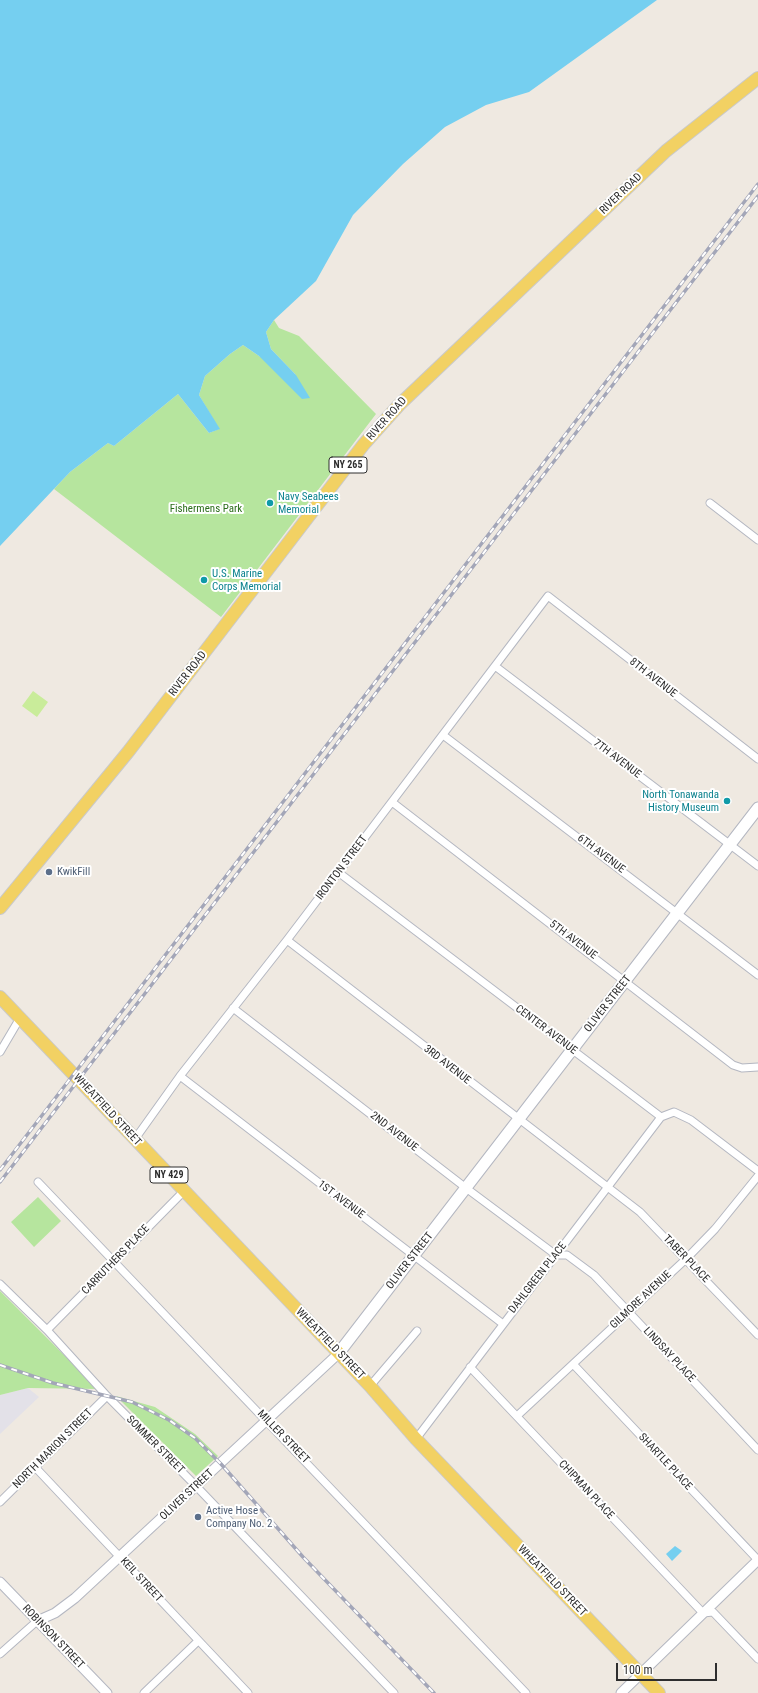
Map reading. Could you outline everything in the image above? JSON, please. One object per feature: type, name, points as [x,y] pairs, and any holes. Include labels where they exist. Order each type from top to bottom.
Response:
[{"type":"main road","name":"RIVER ROAD","points":[[0,908],[128,752],[360,450],[398,405],[666,151],[758,78]]},
{"type":"main road","name":"OLIVER STREET","points":[[338,1354],[758,808]]},
{"type":"main road","name":"WHEATFIELD STREET","points":[[0,997],[134,1139],[231,1238],[338,1354],[370,1386],[416,1440],[659,1693]]},
{"type":"street","points":[[710,503],[758,540]]},
{"type":"street","name":"IRONTON STREET","points":[[134,1139],[180,1076],[287,940],[548,596]]},
{"type":"street","name":"8TH AVENUE","points":[[548,596],[758,759]]},
{"type":"street","name":"7TH AVENUE","points":[[495,666],[758,866]]},
{"type":"street","name":"6TH AVENUE","points":[[443,734],[758,975]]},
{"type":"street","name":"5TH AVENUE","points":[[392,802],[733,1065],[742,1068],[758,1067]]},
{"type":"street","name":"CENTER AVENUE","points":[[338,872],[572,1051],[661,1117]]},
{"type":"street","name":"3RD AVENUE","points":[[287,940],[608,1188]]},
{"type":"street","name":"2ND AVENUE","points":[[233,1008],[466,1188],[556,1255]]},
{"type":"street","points":[[0,1052],[20,1018]]},
{"type":"street","name":"1ST AVENUE","points":[[180,1076],[503,1324]]},
{"type":"street","points":[[661,1117],[674,1112],[691,1120],[758,1170]]},
{"type":"street","name":"DAHLGREEN PLACE","points":[[416,1440],[661,1117]]},
{"type":"street","name":"GILMORE AVENUE","points":[[516,1416],[686,1259],[715,1229],[758,1176]]},
{"type":"street","name":"MILLER STREET","points":[[38,1182],[267,1420],[526,1693]]},
{"type":"street","name":"TABER PLACE","points":[[608,1188],[640,1212],[758,1335]]},
{"type":"street","name":"CARRUTHERS PLACE","points":[[48,1330],[184,1190]]},
{"type":"street","name":"LINDSAY PLACE","points":[[556,1255],[567,1255],[589,1271],[629,1311],[758,1450]]},
{"type":"street","name":"SOMMER STREET","points":[[0,1284],[48,1330],[107,1396],[196,1486],[394,1693]]},
{"type":"street","points":[[370,1386],[417,1331]]},
{"type":"street","name":"OLIVER STREET","points":[[0,1654],[37,1621],[55,1613],[75,1598],[120,1558],[338,1354]]},
{"type":"street","name":"SHARTLE PLACE","points":[[573,1364],[758,1560]]},
{"type":"street","name":"CHIPMAN PLACE","points":[[470,1367],[703,1613]]},
{"type":"street","name":"NORTH MARION STREET","points":[[0,1502],[107,1396]]},
{"type":"street","name":"KEIL STREET","points":[[35,1467],[248,1693]]},
{"type":"street","points":[[621,1693],[758,1560]]},
{"type":"street","name":"ROBINSON STREET","points":[[0,1582],[107,1693]]},
{"type":"street","points":[[703,1613],[713,1612],[758,1659]]},
{"type":"street","points":[[144,1693],[198,1640]]},
{"type":"shaded area","points":[[28,1388],[39,1397],[0,1434],[0,1395]]},
{"type":"green space","name":"Fishermens Park","points":[[274,320],[279,328],[299,336],[376,414],[221,617],[54,489],[70,472],[108,443],[114,446],[178,394],[209,433],[219,429],[199,395],[205,376],[230,354],[243,345],[259,356],[296,375],[271,349],[266,332]]},
{"type":"green space","points":[[33,691],[48,702],[37,717],[22,706]]},
{"type":"green space","points":[[38,1197],[61,1221],[34,1247],[11,1222]]},
{"type":"green space","points":[[0,1291],[98,1389],[28,1388],[0,1395]]},
{"type":"green space","points":[[116,1396],[155,1407],[195,1434],[218,1456],[196,1476]]},
{"type":"water","points":[[0,0],[657,0],[529,92],[486,105],[445,127],[403,164],[353,215],[316,281],[274,320],[266,332],[271,349],[296,375],[310,398],[302,399],[259,356],[243,345],[230,354],[205,376],[199,395],[220,429],[209,433],[178,394],[114,446],[108,443],[70,472],[0,546]]},
{"type":"water","points":[[675,1546],[682,1551],[672,1561],[666,1554]]},
{"type":"railway","points":[[0,1170],[758,184]]},
{"type":"railway","points":[[0,1182],[758,196]]},
{"type":"railway","points":[[0,1365],[53,1383],[132,1402],[169,1420],[195,1438],[221,1464],[303,1557],[434,1693]]},
{"type":"place","name":"Navy Seabees Memorial","points":[[270,503]]},
{"type":"place","name":"U.S. Marine Corps Memorial","points":[[204,580]]},
{"type":"place","name":"North Tonawanda History Museum","points":[[727,801]]},
{"type":"place","name":"KwikFill","points":[[49,872]]},
{"type":"place","name":"Active Hose Company No. 2","points":[[198,1517]]}]
